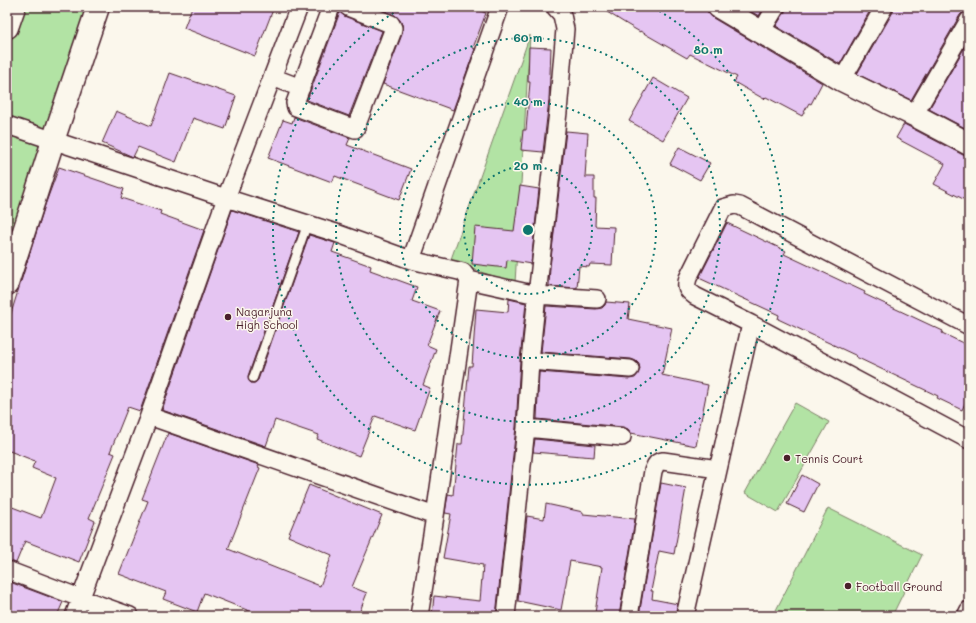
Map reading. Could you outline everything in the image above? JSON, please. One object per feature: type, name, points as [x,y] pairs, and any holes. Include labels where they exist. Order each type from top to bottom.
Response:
[{"type":"main road","points":[[7,27],[14,7]]},
{"type":"main road","points":[[7,284],[53,140],[98,7]]},
{"type":"main road","points":[[720,7],[842,80],[969,144]]},
{"type":"street","points":[[74,616],[150,416],[226,198],[299,7]]},
{"type":"street","points":[[331,7],[295,103],[296,106],[352,128],[356,128],[393,28],[391,24],[385,21],[348,7]]},
{"type":"street","points":[[411,260],[500,7]]},
{"type":"street","points":[[506,616],[526,428],[530,361],[558,112],[565,29],[562,15],[555,7]]},
{"type":"street","points":[[761,32],[776,7]]},
{"type":"street","points":[[842,80],[884,7]]},
{"type":"street","points":[[914,115],[969,20]]},
{"type":"street","points":[[272,77],[301,88]]},
{"type":"street","points":[[7,125],[307,225],[333,232],[411,260],[463,272],[469,280],[537,295],[598,299]]},
{"type":"street","points":[[969,326],[740,206],[734,205],[723,208],[688,278],[686,285],[688,290],[695,296],[751,324],[969,440]]},
{"type":"street","points":[[419,616],[469,280]]},
{"type":"street","points":[[685,616],[751,324]]},
{"type":"street","points":[[530,361],[630,369]]},
{"type":"street","points":[[150,416],[435,516]]},
{"type":"street","points":[[526,428],[622,437]]},
{"type":"street","points":[[629,616],[653,471],[656,464],[659,461],[663,461],[718,469]]},
{"type":"street","points":[[7,570],[130,616]]},
{"type":"street","points":[[966,616],[969,610]]},
{"type":"lane","points":[[253,378],[307,225]]},
{"type":"green space","points":[[14,7],[98,7],[7,284],[7,27]]},
{"type":"green space","points":[[530,35],[515,283],[450,262]]},
{"type":"green space","name":"Tennis Court","points":[[795,403],[829,422],[778,512],[745,493]]},
{"type":"green space","name":"Football Ground","points":[[828,508],[922,555],[892,616],[773,616]]},
{"type":"building","points":[[192,7],[274,7],[255,56],[184,28]]},
{"type":"building","points":[[375,7],[469,7],[486,13],[453,110],[383,84],[403,29],[400,20],[395,15]]},
{"type":"building","points":[[599,7],[707,7],[708,13],[713,18],[822,83],[811,104],[809,103],[802,116],[766,97],[764,99],[734,82],[737,77],[690,54],[687,58]]},
{"type":"building","points":[[743,7],[764,7],[759,16]]},
{"type":"building","points":[[786,7],[872,7],[840,64],[776,26],[785,12]]},
{"type":"building","points":[[894,7],[969,7],[969,10],[964,11],[960,15],[911,100],[857,74],[893,12]]},
{"type":"building","points":[[340,12],[344,16],[382,31],[349,116],[307,100]]},
{"type":"building","points":[[969,40],[969,130],[929,109]]},
{"type":"building","points":[[529,47],[551,48],[549,100],[543,152],[521,150],[523,130],[526,130],[530,82],[528,82]]},
{"type":"building","points":[[170,73],[236,96],[225,129],[193,118],[176,162],[138,147],[133,157],[102,143],[116,111],[151,126]]},
{"type":"building","points":[[653,78],[687,98],[663,140],[629,121]]},
{"type":"building","points":[[294,117],[350,138],[347,145],[411,169],[399,200],[335,176],[332,182],[268,158],[283,120],[292,123]]},
{"type":"building","points":[[904,124],[963,155],[969,156],[969,202],[934,184],[945,164],[896,138]]},
{"type":"building","points":[[566,131],[588,133],[585,177],[594,177],[594,198],[596,198],[595,226],[614,227],[612,265],[590,264],[589,267],[579,266],[577,288],[549,286]]},
{"type":"building","points":[[679,147],[710,163],[700,180],[670,164]]},
{"type":"building","points":[[59,167],[124,189],[121,198],[161,211],[160,214],[204,230],[140,411],[128,407],[110,452],[115,454],[89,518],[95,521],[79,562],[25,541],[16,563],[7,560],[7,505],[41,518],[56,478],[32,468],[35,461],[7,450],[7,326],[45,205]]},
{"type":"building","points":[[520,186],[539,189],[531,264],[507,260],[506,268],[472,264],[475,227],[514,231]]},
{"type":"building","points":[[232,210],[299,232],[248,376],[249,381],[254,383],[258,380],[309,235],[335,243],[332,252],[371,266],[370,270],[417,287],[412,301],[440,311],[427,345],[436,349],[423,385],[430,388],[415,430],[375,416],[359,456],[317,439],[319,435],[275,420],[266,446],[162,410]]},
{"type":"building","points":[[727,223],[786,251],[784,254],[865,292],[864,294],[943,331],[942,333],[969,346],[969,394],[962,410],[937,398],[938,396],[778,319],[779,315],[699,278]]},
{"type":"building","points":[[509,299],[526,303],[520,360],[516,427],[496,616],[432,616],[434,596],[480,601],[483,565],[443,558],[451,514],[445,513],[448,494],[453,495],[458,444],[462,444],[469,366],[472,366],[476,309],[508,312]]},
{"type":"building","points":[[606,302],[630,304],[628,319],[672,328],[662,375],[708,385],[696,446],[631,433],[628,429],[623,427],[537,419],[539,372],[629,379],[635,378],[638,374],[640,369],[639,364],[631,359],[541,352],[546,306],[596,309],[602,308]]},
{"type":"building","points":[[168,433],[259,465],[258,467],[260,468],[228,549],[320,586],[332,555],[288,536],[309,485],[382,515],[352,587],[367,593],[358,616],[262,616],[204,593],[197,612],[163,599],[166,592],[119,574],[148,501],[142,499]]},
{"type":"building","points":[[535,439],[595,445],[594,457],[533,452]]},
{"type":"building","points":[[802,475],[818,484],[804,512],[787,504]]},
{"type":"building","points":[[661,483],[686,488],[674,554],[659,551],[651,591],[653,591],[652,599],[678,604],[675,616],[639,616]]},
{"type":"building","points":[[546,504],[583,512],[583,514],[635,519],[619,616],[595,613],[602,567],[570,561],[561,610],[518,601],[527,516],[544,519]]},
{"type":"building","points":[[7,581],[63,602],[57,616],[7,616]]},
{"type":"place","name":"Nagarjuna High School","points":[[228,317]]},
{"type":"place","name":"Tennis Court","points":[[787,458]]},
{"type":"place","name":"Football Ground","points":[[848,586]]}]
